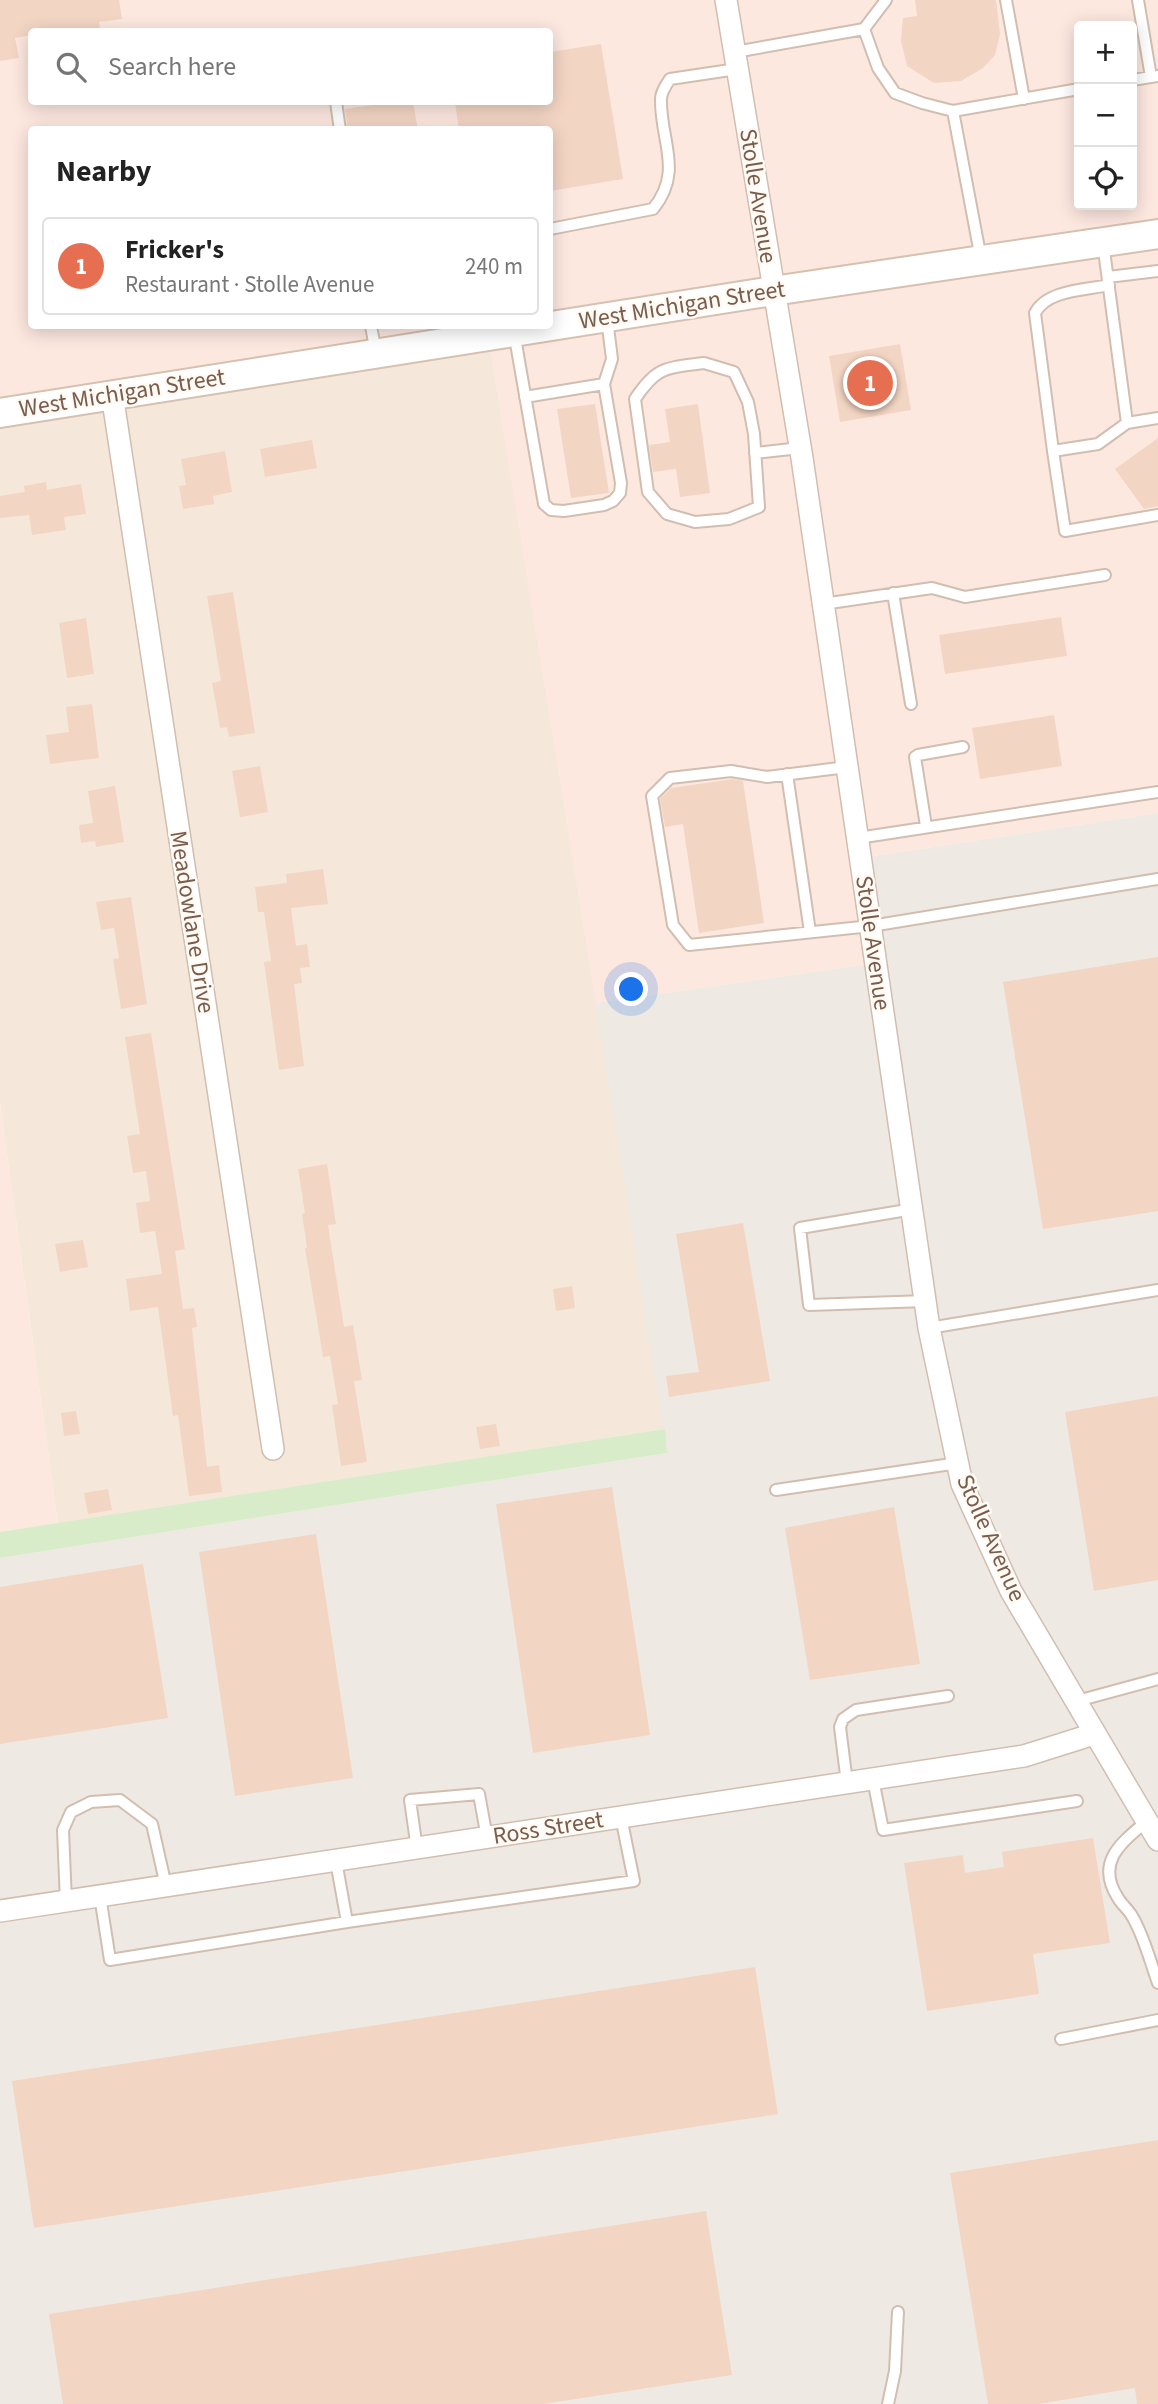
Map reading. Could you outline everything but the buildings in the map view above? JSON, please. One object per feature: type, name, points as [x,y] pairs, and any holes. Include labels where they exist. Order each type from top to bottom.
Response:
[{"type":"main road","name":"West Michigan Street","points":[[553,324],[1158,234]]},
{"type":"main road","name":"West Michigan Street","points":[[0,413],[112,394],[373,339],[513,329]]},
{"type":"street","name":"Stolle Avenue","points":[[726,0],[800,448],[929,1328],[962,1484],[1011,1591],[1158,1840]]},
{"type":"street","name":"Meadowlane Drive","points":[[112,394],[273,1449]]},
{"type":"street","name":"Ross Street","points":[[0,1911],[1024,1756],[1094,1734]]},
{"type":"lane","points":[[553,228],[653,209],[665,195],[670,167],[660,96],[670,79],[864,29],[886,0]]},
{"type":"lane","points":[[1006,0],[1024,99]]},
{"type":"lane","points":[[1138,0],[1154,76]]},
{"type":"lane","points":[[864,29],[878,68],[895,93],[922,103],[953,111],[1074,90]]},
{"type":"lane","points":[[336,105],[339,126]]},
{"type":"lane","points":[[953,111],[981,261]]},
{"type":"lane","points":[[1103,243],[1127,423]]},
{"type":"lane","points":[[1158,271],[1108,281],[1052,297],[1039,305],[1035,313],[1065,531],[1158,515]]},
{"type":"lane","points":[[513,329],[544,504],[551,510],[578,510],[604,505],[613,501],[620,493],[621,470],[604,384],[612,359],[607,317]]},
{"type":"lane","points":[[704,362],[734,372],[748,402],[755,453],[759,507],[729,519],[695,522],[667,514],[649,492],[635,399],[650,378],[668,368],[704,362]]},
{"type":"lane","points":[[525,397],[604,384]]},
{"type":"lane","points":[[1053,451],[1098,444],[1127,423],[1158,418]]},
{"type":"lane","points":[[755,453],[800,448]]},
{"type":"lane","points":[[823,604],[932,588],[965,597],[1105,575]]},
{"type":"lane","points":[[893,593],[911,704]]},
{"type":"lane","points":[[926,827],[915,758],[918,755],[963,747]]},
{"type":"lane","points":[[847,767],[767,777],[732,771],[670,778],[652,796],[673,925],[689,945],[871,926],[1158,880]]},
{"type":"lane","points":[[787,774],[810,932]]},
{"type":"lane","points":[[858,838],[1158,792]]},
{"type":"lane","points":[[913,1209],[800,1228],[809,1305],[926,1301]]},
{"type":"lane","points":[[929,1328],[1158,1290]]},
{"type":"lane","points":[[776,1490],[958,1464]]},
{"type":"lane","points":[[1077,1701],[1158,1679]]},
{"type":"lane","points":[[847,1783],[840,1727],[843,1719],[856,1710],[948,1696]]},
{"type":"lane","points":[[873,1779],[883,1830],[1077,1801]]},
{"type":"lane","points":[[417,1849],[410,1800],[479,1794],[487,1838]]},
{"type":"lane","points":[[66,1902],[63,1830],[71,1812],[91,1802],[120,1800],[152,1824],[166,1886]]},
{"type":"lane","points":[[100,1896],[110,1960],[347,1922],[634,1881],[621,1817]]},
{"type":"lane","points":[[1147,1821],[1120,1844],[1111,1858],[1109,1870],[1111,1884],[1119,1900],[1132,1915],[1158,1983]]},
{"type":"lane","points":[[336,1861],[347,1922]]},
{"type":"lane","points":[[1061,2039],[1158,2020]]},
{"type":"lane","points":[[888,2404],[895,2371],[898,2312]]},
{"type":"shaded area","points":[[0,0],[1158,0],[1158,813],[861,858],[876,963],[596,1003],[488,336],[0,413]]},
{"type":"shaded area","points":[[489,336],[665,1429],[58,1524],[0,1104],[0,413]]},
{"type":"shaded area","points":[[1158,813],[1158,2404],[0,2404],[0,1558],[667,1453],[596,1003],[876,963],[861,858]]},
{"type":"shaded area","points":[[0,1104],[58,1524],[0,1532]]},
{"type":"green space","points":[[665,1429],[667,1453],[0,1558],[0,1532]]},
{"type":"place","name":"Fricker's","points":[[870,383]]}]
